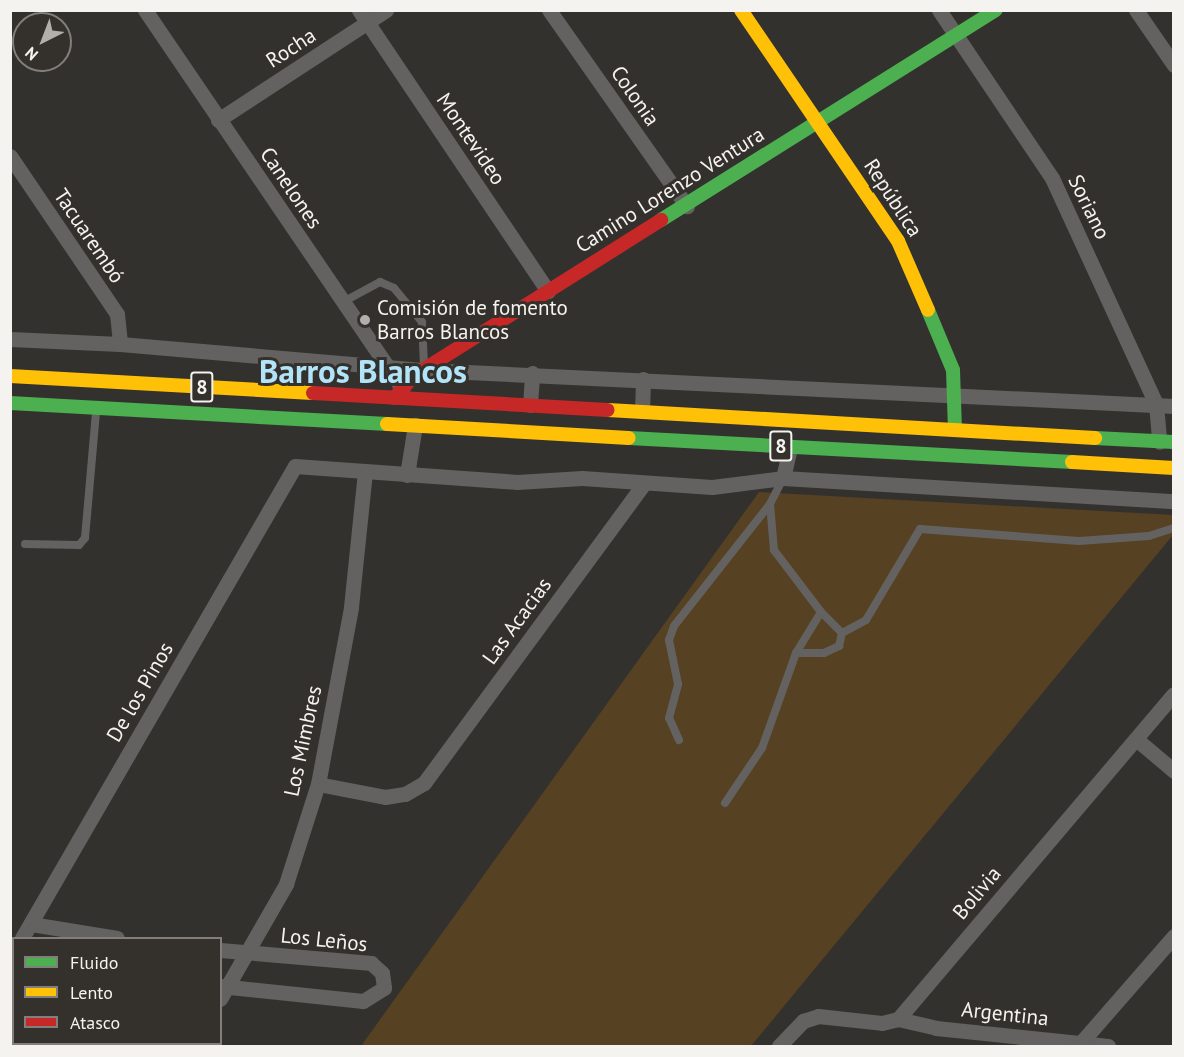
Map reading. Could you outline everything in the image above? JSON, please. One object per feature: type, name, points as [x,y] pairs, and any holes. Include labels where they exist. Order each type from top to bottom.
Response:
[{"type":"main road","name":"República","points":[[741,10],[898,241],[936,321],[955,392],[955,430]]},
{"type":"main road","name":"Camino Lorenzo Ventura","points":[[398,393],[425,370],[548,291],[687,206],[996,10]]},
{"type":"main road","name":"8","points":[[10,376],[398,393],[530,405],[1166,442]]},
{"type":"main road","name":"8","points":[[10,403],[1173,468]]},
{"type":"street","name":"Canelones","points":[[145,10],[387,366],[398,393]]},
{"type":"street","name":"Rocha","points":[[218,120],[363,17],[386,10]]},
{"type":"street","name":"Colonia","points":[[549,10],[687,206]]},
{"type":"street","name":"Soriano","points":[[939,10],[1052,178],[1156,404],[1166,442]]},
{"type":"street","points":[[1136,10],[1173,65]]},
{"type":"street","name":"Montevideo","points":[[363,17],[548,291]]},
{"type":"street","name":"Tacuarembó","points":[[10,156],[117,315],[120,344]]},
{"type":"street","points":[[10,339],[120,344],[425,370],[955,392],[1173,406]]},
{"type":"street","points":[[530,405],[532,373]]},
{"type":"street","points":[[642,411],[643,379]]},
{"type":"street","points":[[389,423],[398,393]]},
{"type":"street","points":[[407,475],[415,425]]},
{"type":"street","points":[[783,478],[790,447]]},
{"type":"street","name":"De los Pinos","points":[[23,937],[295,466],[365,472]]},
{"type":"street","points":[[365,472],[712,487],[783,478],[1173,501]]},
{"type":"street","name":"Los Mimbres","points":[[223,991],[249,953],[286,884],[318,784],[351,607],[365,472]]},
{"type":"street","name":"Las Acacias","points":[[318,784],[385,797],[405,794],[424,783],[644,484]]},
{"type":"street","name":"Bolivia","points":[[898,1019],[1173,694]]},
{"type":"street","points":[[1136,739],[1173,771]]},
{"type":"street","points":[[31,924],[106,937]]},
{"type":"street","points":[[1079,1045],[1173,936]]},
{"type":"street","name":"Los Leños","points":[[222,950],[371,963],[382,973],[384,988],[363,1001],[223,991]]},
{"type":"street","points":[[779,1047],[803,1021],[818,1016],[882,1023],[898,1019]]},
{"type":"street","name":"Argentina","points":[[898,1019],[936,1028],[1108,1047]]},
{"type":"lane","points":[[343,302],[381,282],[394,288],[422,322],[425,370]]},
{"type":"lane","points":[[25,544],[80,545],[85,538],[96,408]]},
{"type":"lane","points":[[679,740],[669,718],[678,684],[669,640],[674,626],[770,504],[783,478]]},
{"type":"lane","points":[[770,504],[774,550],[821,612],[842,633]]},
{"type":"lane","points":[[842,633],[866,621],[920,529],[1079,541],[1149,536],[1173,528]]},
{"type":"lane","points":[[725,803],[762,748],[796,653],[821,612]]},
{"type":"lane","points":[[796,653],[824,653],[839,646],[842,633]]},
{"type":"shaded area","points":[[759,492],[1173,515],[1173,535],[751,1046],[361,1046]]},
{"type":"traffic: fast","points":[[661,220],[996,10]]},
{"type":"traffic: fast","points":[[928,310],[953,370],[955,430]]},
{"type":"traffic: fast","points":[[10,403],[387,424]]},
{"type":"traffic: fast","points":[[629,438],[1072,462]]},
{"type":"traffic: fast","points":[[1095,438],[1174,442]]},
{"type":"traffic: slow","points":[[741,10],[898,241],[928,310]]},
{"type":"traffic: slow","points":[[10,376],[313,393]]},
{"type":"traffic: slow","points":[[608,410],[1095,438]]},
{"type":"traffic: slow","points":[[387,424],[629,438]]},
{"type":"traffic: slow","points":[[1072,462],[1174,468]]},
{"type":"traffic: jam","points":[[394,398],[415,375],[661,220]]},
{"type":"traffic: jam","points":[[313,393],[608,410]]},
{"type":"place","name":"Comisión de fomento Barros Blancos","points":[[365,320]]},
{"type":"district","name":"Barros Blancos","points":[[363,371]]}]
